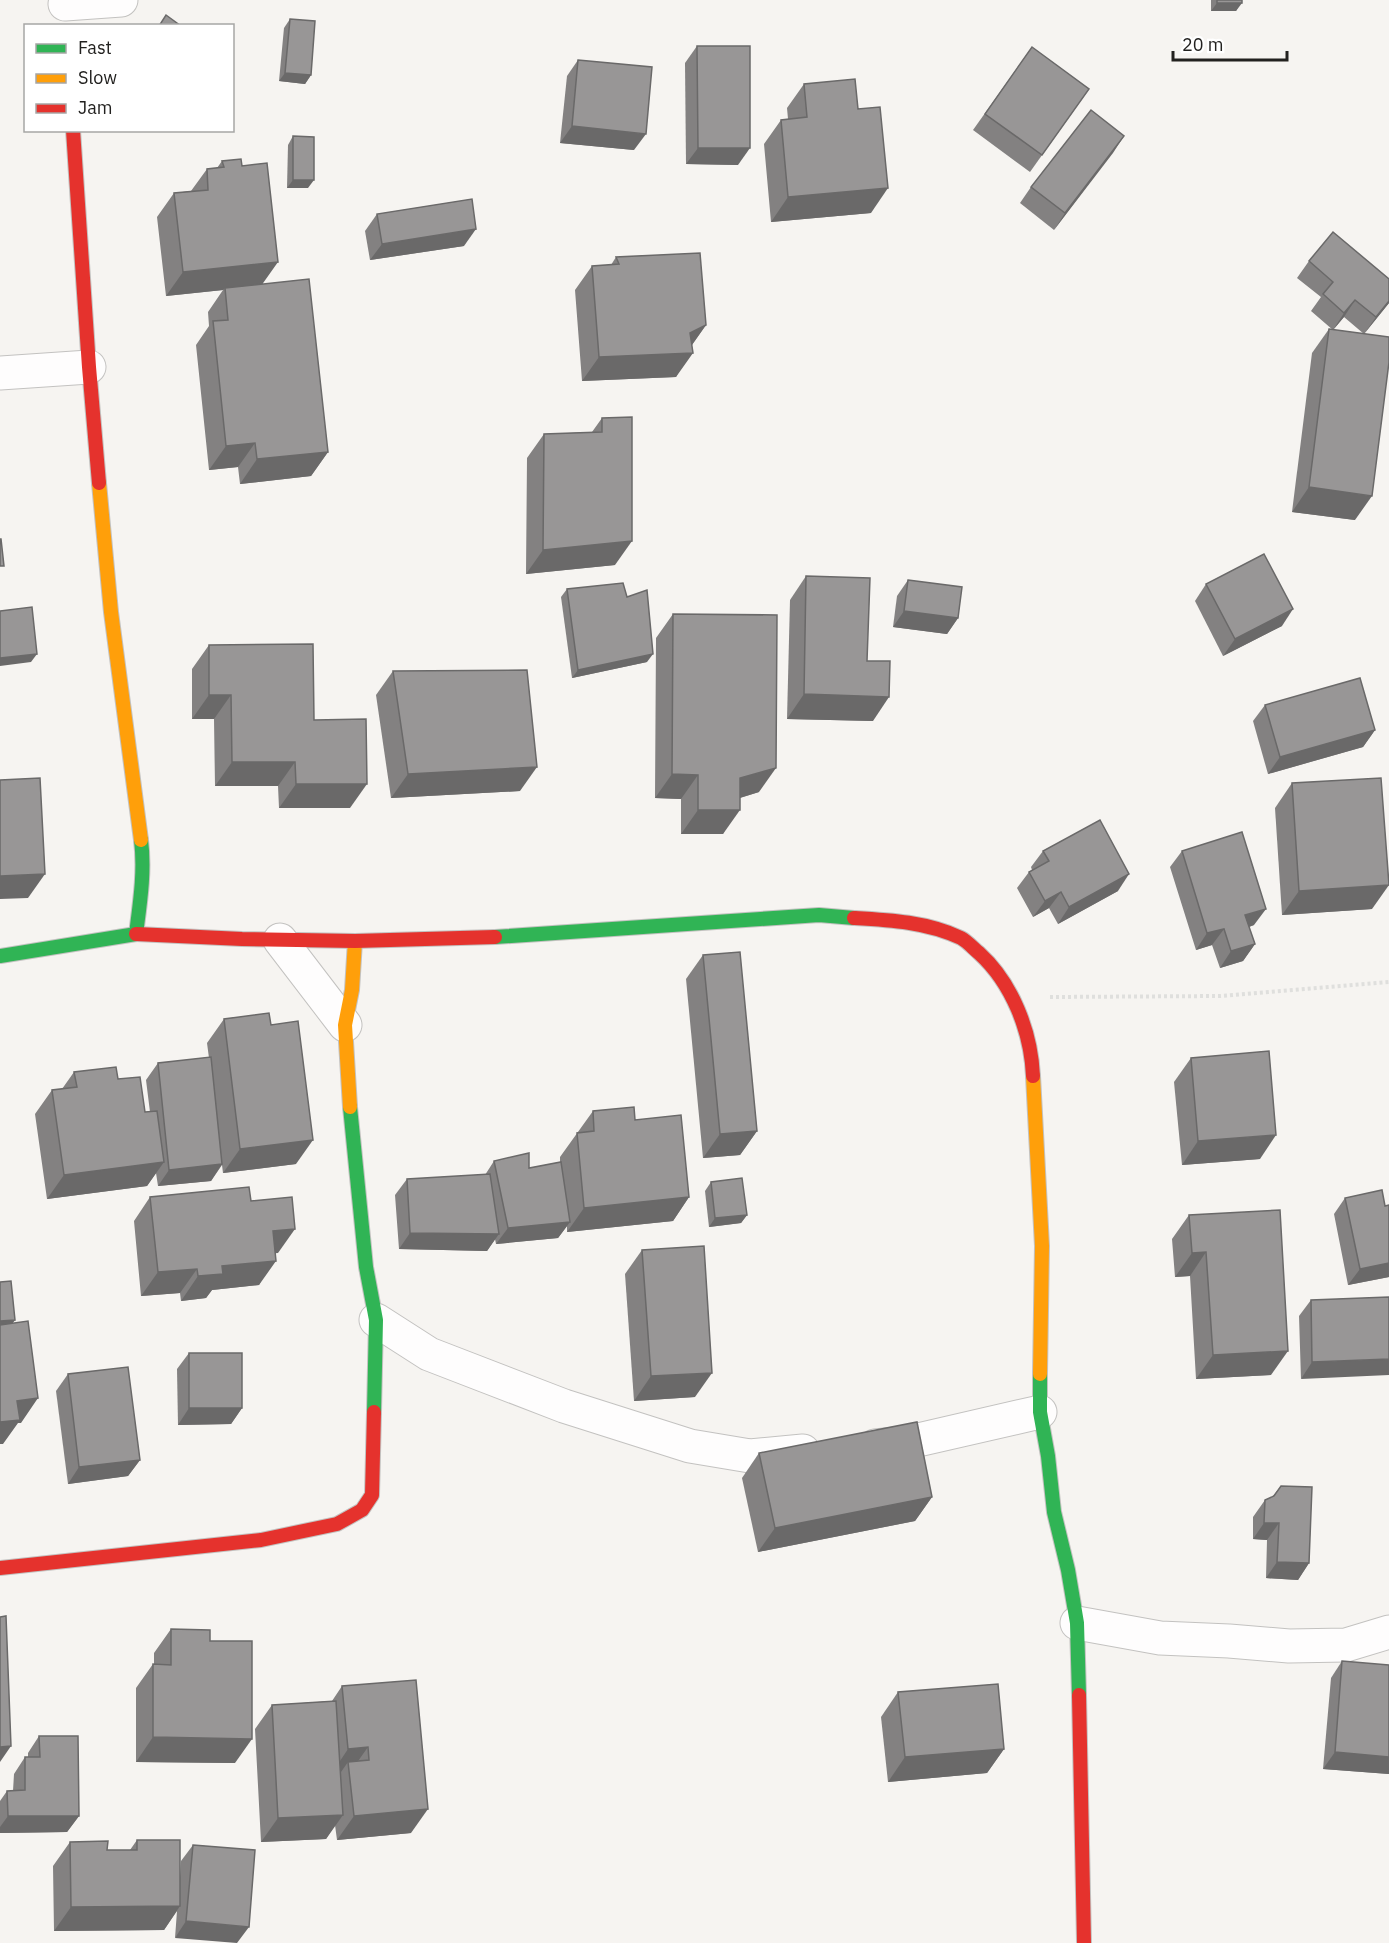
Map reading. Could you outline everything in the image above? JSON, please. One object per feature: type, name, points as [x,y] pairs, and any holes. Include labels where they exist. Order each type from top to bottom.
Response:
[{"type":"street","points":[[65,10],[121,0]]},
{"type":"street","points":[[73,132],[89,367],[111,612],[140,817],[143,855],[141,898],[136,934]]},
{"type":"street","points":[[0,373],[89,367]]},
{"type":"street","points":[[0,956],[136,934],[355,941],[502,936],[819,915],[912,922],[963,939],[992,965],[1013,997],[1032,1054],[1042,1246],[1040,1412],[1048,1456],[1054,1512],[1068,1570],[1077,1623],[1084,1943]]},
{"type":"street","points":[[280,940],[345,1025]]},
{"type":"street","points":[[0,1568],[261,1540],[337,1524],[362,1510],[368,1503],[372,1495],[375,1320],[366,1268],[350,1109],[345,1025],[352,990],[355,941]]},
{"type":"street","points":[[375,1320],[429,1354],[564,1406],[690,1446],[750,1456],[905,1443],[1040,1412]]},
{"type":"street","points":[[1077,1623],[1160,1638],[1289,1646],[1346,1645],[1389,1632]]},
{"type":"path","points":[[1013,997],[1220,996],[1389,982]]},
{"type":"building","points":[[1217,0],[1242,0],[1242,3],[1217,3]]},
{"type":"building","points":[[166,15],[178,24],[160,24]]},
{"type":"building","points":[[290,19],[315,21],[311,75],[285,73]]},
{"type":"building","points":[[697,46],[750,46],[750,148],[698,148]]},
{"type":"building","points":[[1032,47],[1089,89],[1042,155],[985,114]]},
{"type":"building","points":[[578,60],[652,67],[646,134],[572,126]]},
{"type":"building","points":[[855,79],[858,109],[880,107],[888,188],[788,197],[781,120],[807,117],[804,84]]},
{"type":"building","points":[[1091,110],[1124,136],[1065,213],[1031,187]]},
{"type":"building","points":[[293,136],[314,137],[314,180],[293,180]]},
{"type":"building","points":[[241,159],[242,166],[267,163],[278,262],[183,272],[174,193],[208,190],[207,169],[224,167],[222,161]]},
{"type":"building","points":[[472,199],[476,229],[382,244],[377,214]]},
{"type":"building","points":[[1333,232],[1389,279],[1389,301],[1376,317],[1355,300],[1344,313],[1323,294],[1333,282],[1309,261]]},
{"type":"building","points":[[700,253],[706,325],[690,333],[693,353],[599,357],[592,266],[619,264],[616,257]]},
{"type":"building","points":[[309,279],[328,452],[257,459],[255,443],[226,446],[213,321],[228,320],[225,288]]},
{"type":"building","points":[[1329,329],[1389,337],[1389,362],[1372,496],[1309,487]]},
{"type":"building","points":[[632,417],[632,541],[543,550],[544,434],[602,432],[602,418]]},
{"type":"building","points":[[1,539],[4,566],[0,566]]},
{"type":"building","points":[[1264,554],[1293,609],[1235,639],[1206,584]]},
{"type":"building","points":[[806,576],[870,578],[867,661],[890,661],[889,697],[804,694]]},
{"type":"building","points":[[908,580],[962,587],[958,618],[904,611]]},
{"type":"building","points":[[623,583],[627,597],[647,590],[653,654],[578,670],[567,589]]},
{"type":"building","points":[[32,607],[37,654],[0,658],[0,611]]},
{"type":"building","points":[[673,614],[777,615],[776,768],[740,778],[740,810],[698,810],[698,775],[672,774]]},
{"type":"building","points":[[313,644],[314,720],[366,719],[367,784],[296,784],[295,762],[232,762],[231,695],[209,695],[209,645]]},
{"type":"building","points":[[527,670],[537,767],[408,774],[393,671]]},
{"type":"building","points":[[1360,678],[1375,730],[1280,757],[1265,705]]},
{"type":"building","points":[[40,778],[45,874],[0,876],[0,780]]},
{"type":"building","points":[[1381,778],[1389,885],[1299,891],[1292,783]]},
{"type":"building","points":[[1100,820],[1129,874],[1069,907],[1061,892],[1045,901],[1029,872],[1049,861],[1043,851]]},
{"type":"building","points":[[1242,832],[1266,909],[1245,915],[1255,944],[1231,951],[1224,929],[1207,933],[1182,851]]},
{"type":"building","points":[[740,952],[757,1131],[720,1134],[703,955]]},
{"type":"building","points":[[269,1013],[271,1025],[298,1021],[313,1140],[240,1149],[224,1019]]},
{"type":"building","points":[[1269,1051],[1276,1135],[1198,1141],[1191,1058]]},
{"type":"building","points":[[211,1057],[222,1164],[169,1170],[158,1063]]},
{"type":"building","points":[[116,1067],[118,1079],[140,1077],[145,1112],[157,1111],[164,1162],[64,1175],[52,1090],[77,1087],[74,1072]]},
{"type":"building","points":[[634,1107],[635,1120],[681,1115],[689,1197],[584,1208],[577,1133],[594,1131],[593,1111]]},
{"type":"building","points":[[529,1153],[529,1168],[561,1162],[570,1222],[508,1228],[494,1161]]},
{"type":"building","points":[[490,1174],[499,1234],[410,1233],[407,1179]]},
{"type":"building","points":[[742,1178],[747,1215],[715,1218],[711,1182]]},
{"type":"building","points":[[249,1187],[251,1201],[292,1197],[295,1229],[273,1231],[276,1261],[222,1266],[223,1274],[198,1276],[197,1269],[158,1272],[150,1197]]},
{"type":"building","points":[[1382,1190],[1385,1206],[1389,1205],[1389,1263],[1360,1269],[1345,1198]]},
{"type":"building","points":[[1280,1210],[1288,1351],[1213,1355],[1206,1252],[1192,1253],[1189,1215]]},
{"type":"building","points":[[704,1246],[712,1373],[651,1376],[642,1250]]},
{"type":"building","points":[[11,1281],[15,1320],[0,1321],[0,1282]]},
{"type":"building","points":[[1389,1297],[1389,1359],[1312,1362],[1311,1300]]},
{"type":"building","points":[[28,1321],[38,1398],[17,1401],[20,1420],[0,1422],[0,1325]]},
{"type":"building","points":[[189,1353],[242,1353],[242,1408],[189,1408]]},
{"type":"building","points":[[128,1367],[140,1460],[79,1467],[68,1374]]},
{"type":"building","points":[[917,1422],[932,1497],[775,1528],[759,1453]]},
{"type":"building","points":[[1281,1486],[1312,1487],[1309,1563],[1277,1562],[1279,1523],[1264,1523],[1265,1500],[1274,1496]]},
{"type":"building","points":[[6,1616],[11,1746],[0,1747],[0,1617]]},
{"type":"building","points":[[171,1629],[210,1630],[210,1641],[252,1641],[252,1739],[153,1737],[153,1664],[171,1665]]},
{"type":"building","points":[[1342,1661],[1389,1665],[1389,1757],[1335,1752]]},
{"type":"building","points":[[416,1680],[428,1809],[354,1816],[348,1762],[369,1760],[368,1747],[348,1749],[342,1686]]},
{"type":"building","points":[[998,1684],[1004,1749],[905,1757],[898,1692]]},
{"type":"building","points":[[336,1701],[343,1815],[278,1818],[272,1705]]},
{"type":"building","points":[[39,1736],[78,1736],[79,1816],[8,1816],[7,1791],[25,1790],[25,1757],[40,1757]]},
{"type":"building","points":[[137,1840],[180,1840],[180,1906],[71,1907],[70,1842],[108,1841],[107,1850],[137,1850]]},
{"type":"building","points":[[193,1845],[255,1850],[249,1927],[186,1921]]},
{"type":"traffic: fast","points":[[0,956],[136,934],[142,875],[141,840]]},
{"type":"traffic: fast","points":[[495,937],[819,915],[854,918]]},
{"type":"traffic: fast","points":[[350,1107],[366,1267],[376,1320],[374,1412]]},
{"type":"traffic: fast","points":[[1040,1374],[1040,1412],[1048,1456],[1054,1512],[1068,1570],[1077,1623],[1079,1695]]},
{"type":"traffic: slow","points":[[99,483],[111,612],[141,840]]},
{"type":"traffic: slow","points":[[350,1107],[345,1025],[352,990],[355,941]]},
{"type":"traffic: slow","points":[[1033,1076],[1042,1246],[1040,1374]]},
{"type":"traffic: jam","points":[[73,132],[99,483]]},
{"type":"traffic: jam","points":[[854,918],[922,925],[961,938],[968,943],[991,965],[1018,1009],[1028,1042],[1033,1076]]},
{"type":"traffic: jam","points":[[136,934],[355,941],[495,937]]},
{"type":"traffic: jam","points":[[0,1568],[261,1540],[337,1524],[362,1510],[372,1495],[374,1412]]},
{"type":"traffic: jam","points":[[1079,1695],[1084,1943]]}]
